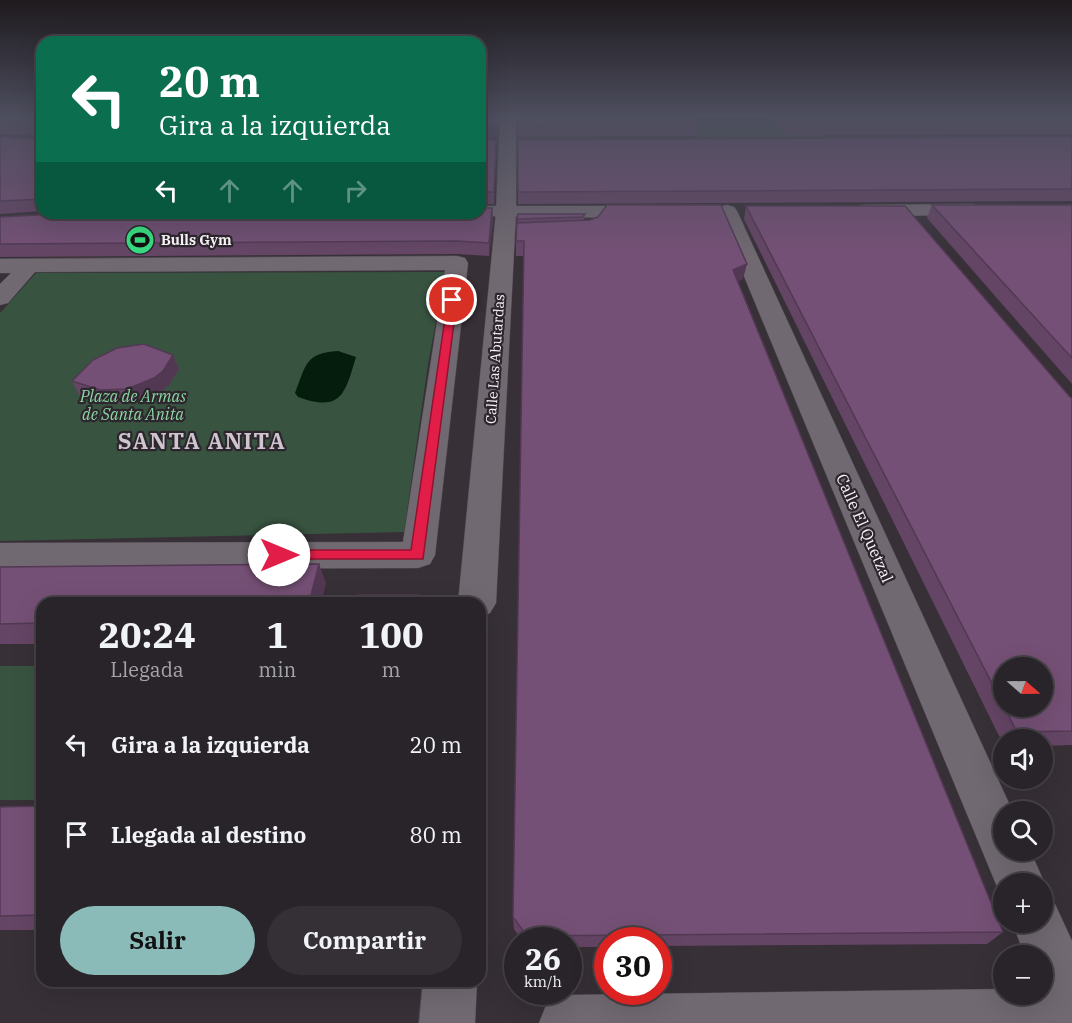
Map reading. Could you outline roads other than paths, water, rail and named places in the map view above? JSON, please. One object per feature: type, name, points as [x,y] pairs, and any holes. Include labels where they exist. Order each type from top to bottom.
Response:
[{"type":"street","name":"Calle Las Abutardas","points":[[477,597],[506,212],[507,163]]},
{"type":"street","points":[[840,211],[990,210]]},
{"type":"street","name":"Calle El Quetzal","points":[[727,211],[993,820]]},
{"type":"street","points":[[907,211],[924,231]]},
{"type":"street","points":[[486,212],[670,212]]},
{"type":"street","points":[[0,266],[457,263],[418,555],[0,555]]},
{"type":"street","points":[[0,298],[29,266]]},
{"type":"street","points":[[1042,933],[1072,1002]]},
{"type":"street","points":[[447,1023],[450,987]]},
{"type":"street","points":[[567,1023],[1072,1016]]},
{"type":"place","name":"Bulls Gym","points":[[140,240]]},
{"type":"district","name":"SANTA ANITA","points":[[202,440]]},
{"type":"park label","name":"Plaza de Armas de Santa Anita","points":[[133,405]]}]
